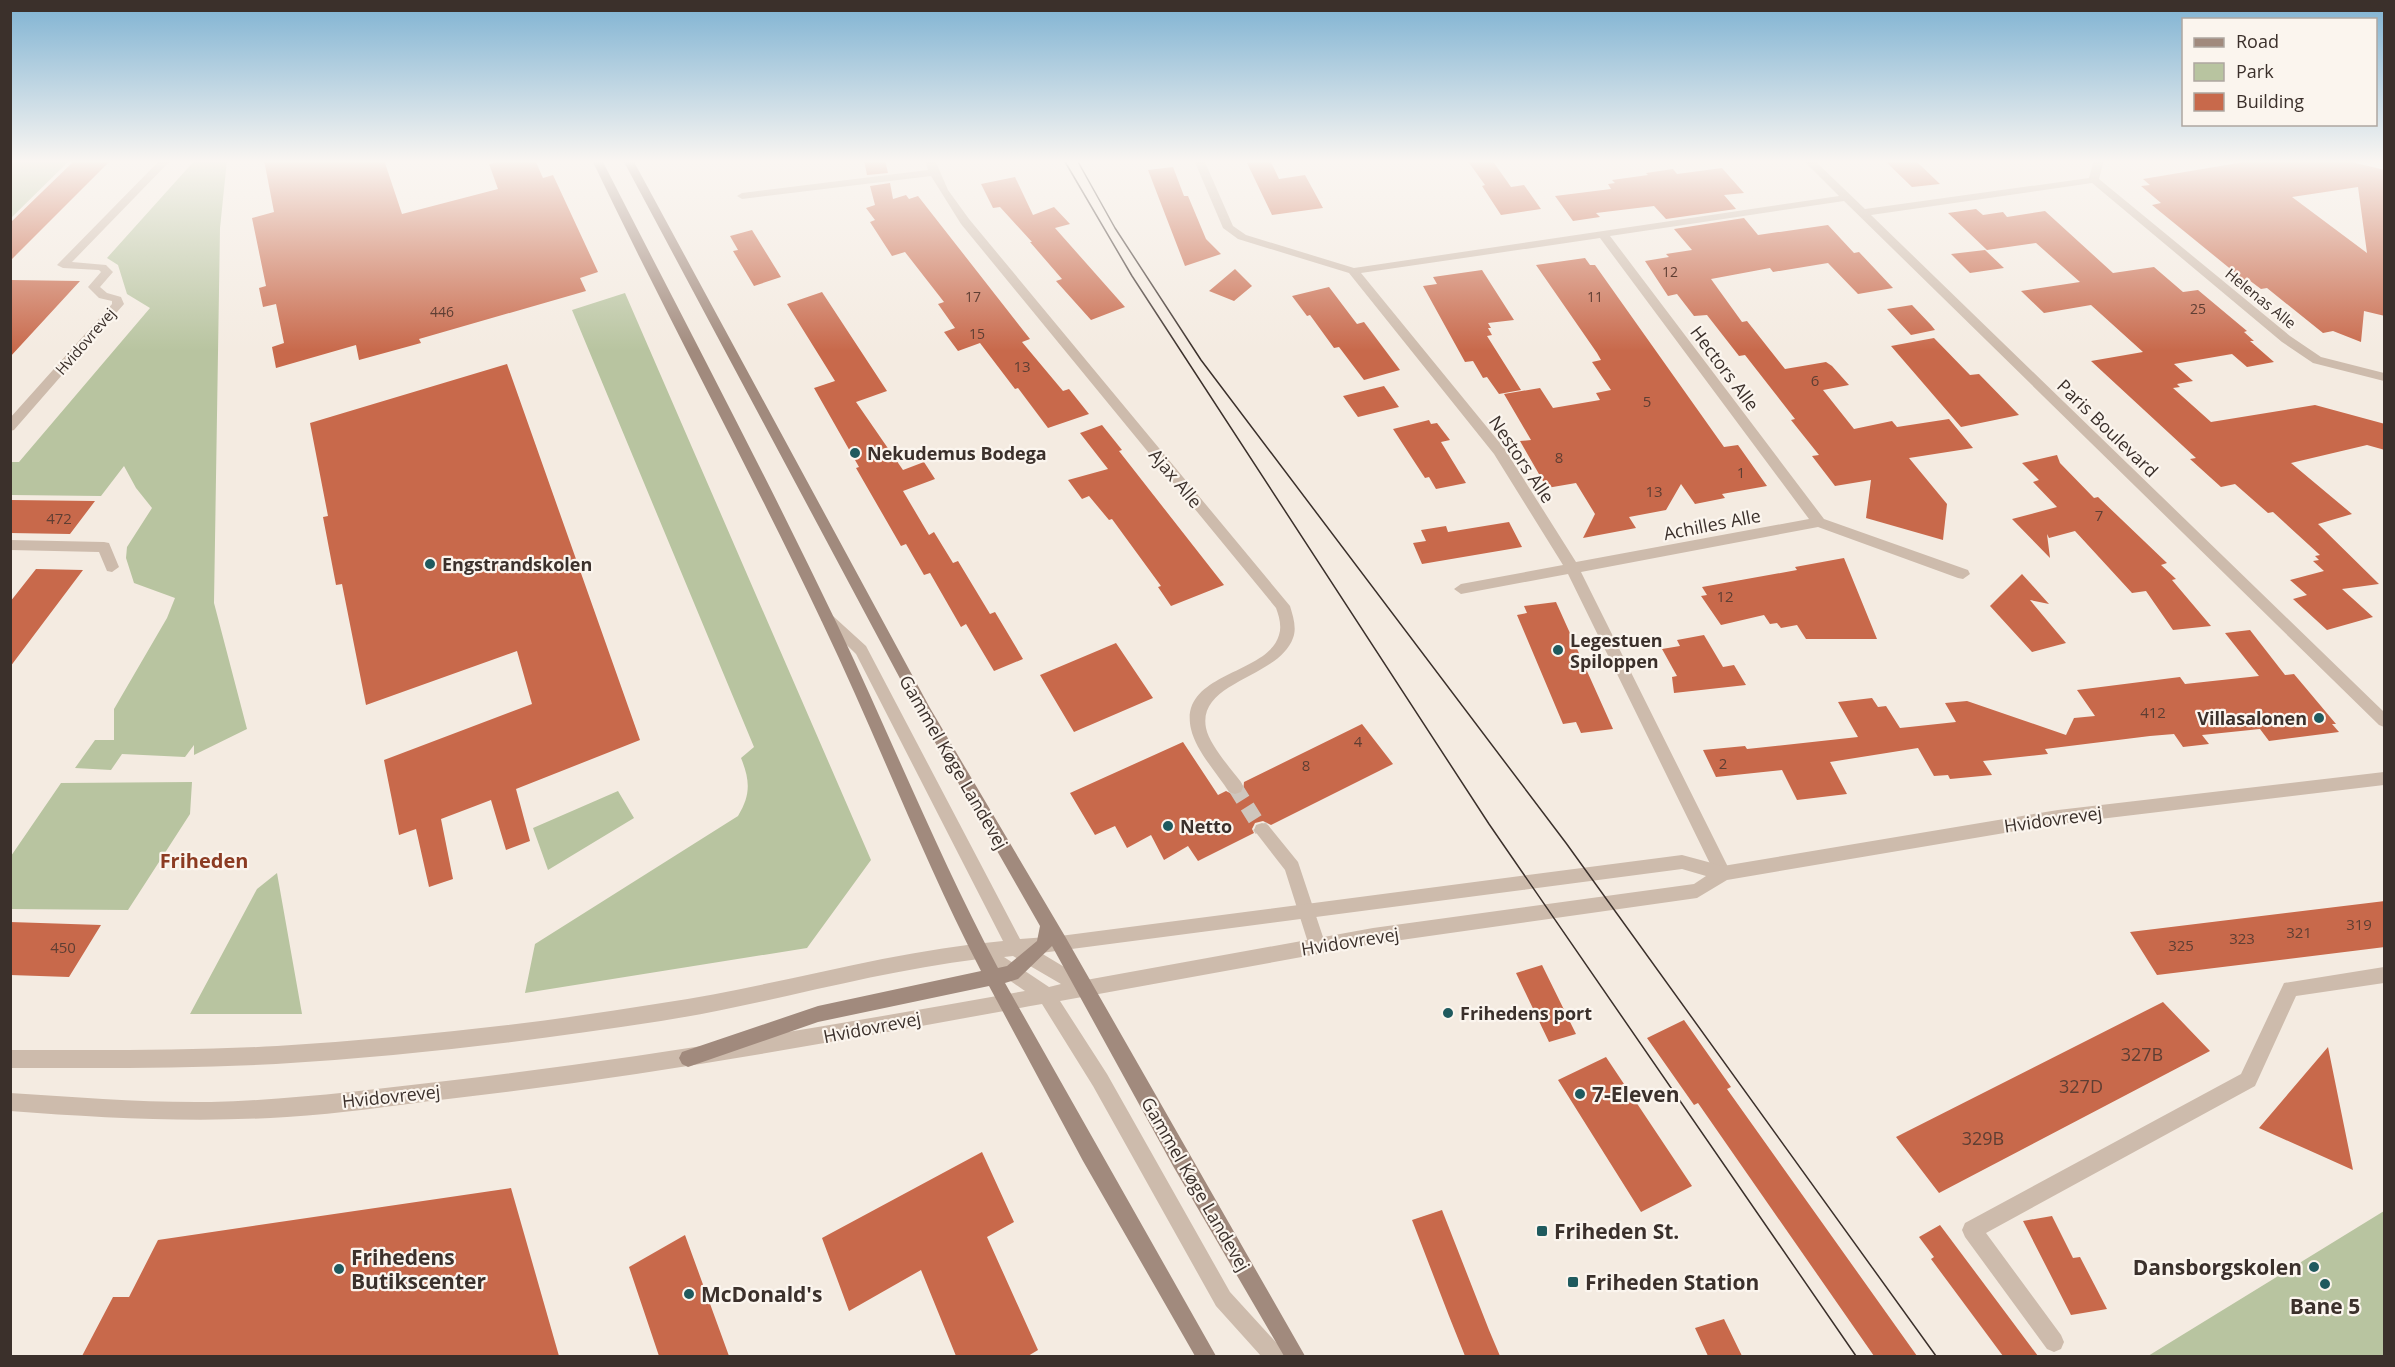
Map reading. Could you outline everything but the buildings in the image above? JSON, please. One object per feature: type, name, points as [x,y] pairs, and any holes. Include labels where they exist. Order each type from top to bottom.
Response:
[{"type":"main road","points":[[629,224],[828,621],[874,717],[958,907],[980,950]]},
{"type":"main road","name":"Gammel Køge Landevej","points":[[662,224],[909,683],[1049,926],[1045,949],[1085,988],[1180,1159],[1296,1356]]},
{"type":"main road","points":[[688,1058],[818,1014],[1003,976],[1045,949]]},
{"type":"main road","points":[[1003,976],[1007,1002],[1106,1185],[1206,1356]]},
{"type":"street","name":"Hvidovrevej","points":[[10,427],[118,304],[117,299],[104,296],[94,287],[107,272],[102,267],[63,265],[103,224]]},
{"type":"street","name":"Ajax Alle","points":[[969,224],[1076,357],[1283,606],[1288,626],[1286,640],[1275,653],[1208,695],[1198,709],[1198,728],[1235,787]]},
{"type":"street","points":[[1226,224],[1228,228],[1242,237],[1353,271],[1672,224]]},
{"type":"street","name":"Paris Boulevard","points":[[1873,224],[2385,721]]},
{"type":"street","name":"Helenas Alle","points":[[2147,224],[2286,339],[2309,355],[2317,360],[2385,377]]},
{"type":"street","name":"Hectors Alle","points":[[1603,234],[1819,522]]},
{"type":"street","name":"Nestors Alle","points":[[1353,271],[1499,451],[1573,569],[1723,873]]},
{"type":"street","points":[[1819,522],[1963,574]]},
{"type":"street","name":"Achilles Alle","points":[[1461,589],[1819,522]]},
{"type":"street","points":[[10,545],[104,547],[112,567]]},
{"type":"street","points":[[828,621],[861,650],[1016,948]]},
{"type":"street","name":"Hvidovrevej","points":[[10,1059],[152,1059],[274,1055],[498,1036],[676,1010],[766,993],[898,963],[980,950],[1045,949],[1682,862],[1723,873],[2058,817],[2385,779]]},
{"type":"street","points":[[1262,830],[1292,867],[1317,946]]},
{"type":"street","name":"Hvidovrevej","points":[[10,1102],[124,1110],[210,1111],[290,1108],[510,1083],[789,1042],[1317,946],[1697,891],[1723,873]]},
{"type":"street","points":[[1045,949],[1085,988]]},
{"type":"street","points":[[980,950],[1003,976],[1046,995],[1100,1080],[1223,1299],[1275,1356]]},
{"type":"street","points":[[2054,1342],[1972,1230],[2248,1080],[2290,989],[2385,975]]},
{"type":"green space","points":[[138,224],[220,224],[214,603],[247,729],[194,755],[194,745],[185,757],[122,754],[111,770],[75,768],[95,740],[114,740],[114,709],[167,618],[175,598],[134,583],[126,558],[127,547],[152,508],[136,488],[124,466],[101,496],[11,495],[11,462],[19,462],[150,308],[127,294],[118,265],[107,258]]},
{"type":"green space","points":[[625,293],[871,860],[807,948],[525,993],[535,944],[738,816],[748,787],[741,758],[754,747],[572,310]]},
{"type":"green space","points":[[192,782],[190,814],[128,910],[11,909],[11,856],[61,783]]},
{"type":"green space","points":[[618,791],[634,818],[548,870],[533,828]]},
{"type":"green space","points":[[277,873],[302,1014],[190,1014],[257,889]]},
{"type":"green space","name":"Bane 5","points":[[2384,1211],[2384,1356],[2148,1356]]},
{"type":"tunnel","points":[[1235,787],[1262,830]]},
{"type":"tram line","points":[[1101,224],[1132,276],[1489,824],[1856,1356]]},
{"type":"tram line","points":[[1113,224],[1201,360],[1566,843],[1936,1356]]},
{"type":"place","name":"Nekudemus Bodega","points":[[855,453]]},
{"type":"place","name":"Engstrandskolen","points":[[430,564]]},
{"type":"place","name":"Legestuen Spiloppen","points":[[1558,650]]},
{"type":"place","name":"Villasalonen","points":[[2319,718]]},
{"type":"place","name":"Netto","points":[[1168,826]]},
{"type":"place","name":"Frihedens port","points":[[1448,1013]]},
{"type":"place","name":"7-Eleven","points":[[1580,1094]]},
{"type":"place","name":"Friheden St.","points":[[1542,1231]]},
{"type":"place","name":"Dansborgskolen","points":[[2314,1267]]},
{"type":"place","name":"Frihedens Butikscenter","points":[[339,1269]]},
{"type":"place","name":"Friheden Station","points":[[1573,1282]]},
{"type":"place","name":"Bane 5","points":[[2325,1284]]},
{"type":"place","name":"McDonald's","points":[[689,1294]]},
{"type":"district","name":"Friheden","points":[[204,860]]}]
